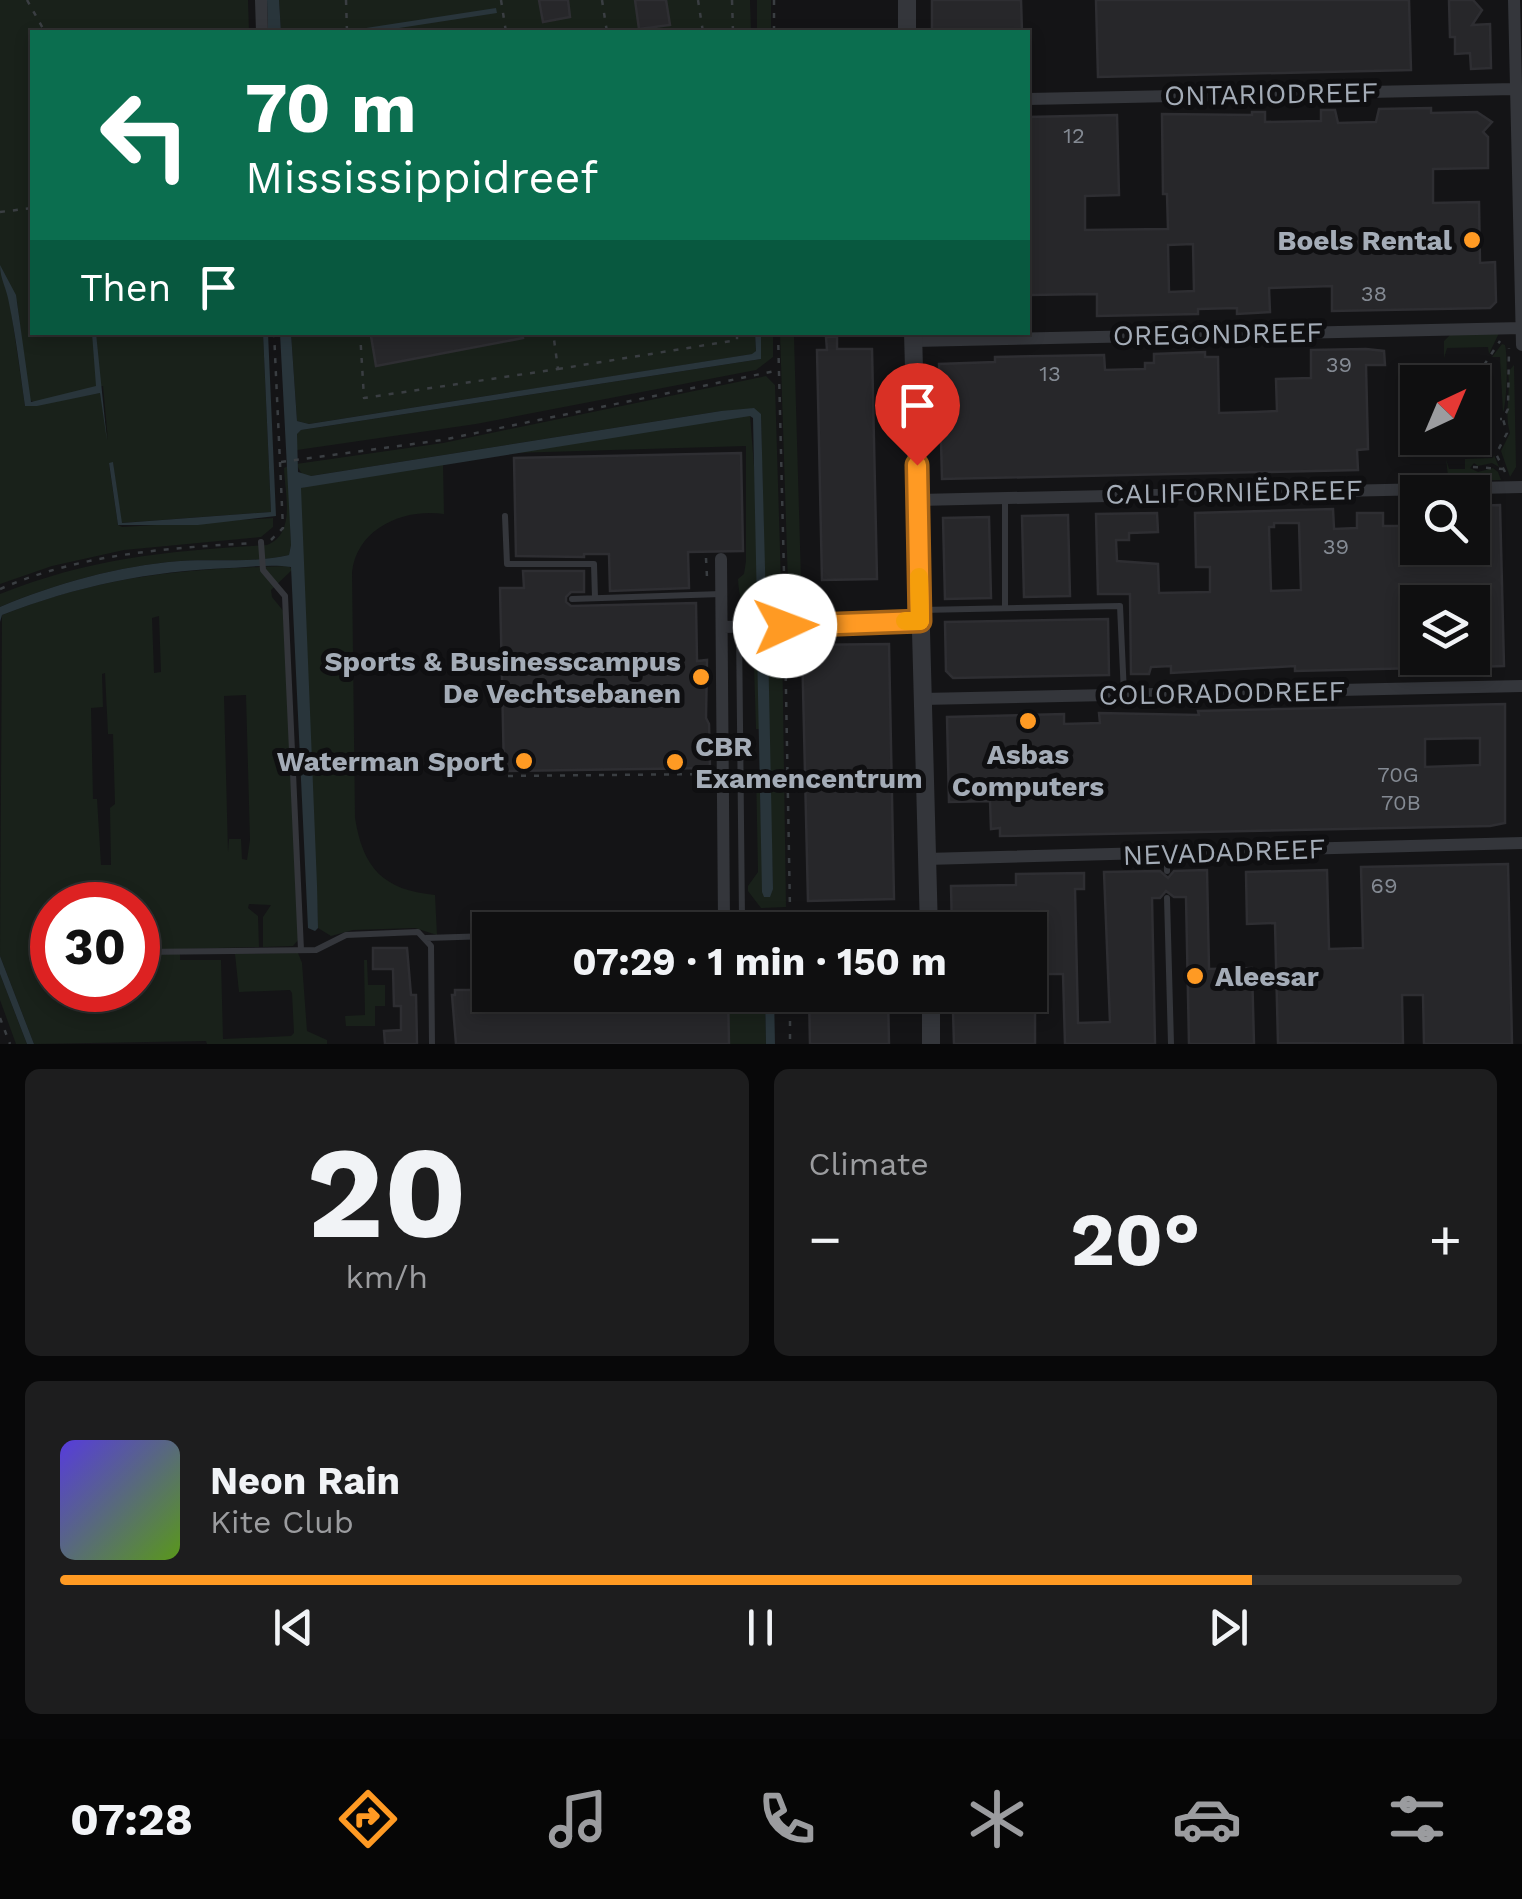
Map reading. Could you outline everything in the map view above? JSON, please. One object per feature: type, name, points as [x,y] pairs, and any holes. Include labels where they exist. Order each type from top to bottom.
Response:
[{"type":"street","points":[[261,0],[262,30]]},
{"type":"street","points":[[906,0],[907,30]]},
{"type":"street","points":[[1514,0],[1522,345]]},
{"type":"street","name":"ONTARIODREEF","points":[[1030,99],[1516,89]]},
{"type":"street","name":"OREGONDREEF","points":[[914,337],[1522,328]]},
{"type":"street","points":[[914,337],[928,912]]},
{"type":"street","name":"CALIFORNIËDREEF","points":[[918,500],[1522,487]]},
{"type":"street","points":[[721,559],[715,594],[724,627],[724,912]]},
{"type":"street","points":[[724,627],[920,616]]},
{"type":"street","name":"COLORADODREEF","points":[[922,699],[1522,686]]},
{"type":"street","name":"NEVADADREEF","points":[[926,859],[1522,843]]},
{"type":"street","points":[[931,1044],[932,1012]]},
{"type":"lane","points":[[1005,608],[1006,498]]},
{"type":"lane","points":[[505,516],[507,564],[594,564],[594,598]]},
{"type":"lane","points":[[261,542],[262,570],[285,596],[301,950]]},
{"type":"lane","points":[[572,599],[715,594]]},
{"type":"lane","points":[[920,616],[1005,608],[1120,606],[1124,695]]},
{"type":"lane","points":[[739,627],[742,912]]},
{"type":"lane","points":[[1167,854],[1167,871]]},
{"type":"lane","points":[[1167,898],[1171,1044]]},
{"type":"lane","points":[[160,952],[316,950],[346,935],[418,932],[430,946],[432,1044]]},
{"type":"lane","points":[[426,938],[472,937]]},
{"type":"path","points":[[27,0],[44,30]]},
{"type":"path","points":[[346,0],[347,30]]},
{"type":"path","points":[[501,0],[506,30]]},
{"type":"path","points":[[602,0],[607,30]]},
{"type":"path","points":[[698,0],[704,30]]},
{"type":"path","points":[[732,0],[733,30]]},
{"type":"path","points":[[774,0],[774,30]]},
{"type":"path","points":[[0,212],[30,208]]},
{"type":"path","points":[[1484,364],[1503,330]]},
{"type":"path","points":[[1496,454],[1507,433],[1503,419],[1508,408],[1509,347],[1503,330]]},
{"type":"path","points":[[0,589],[126,554],[261,542],[278,535],[283,528],[274,335]]},
{"type":"path","points":[[360,335],[364,398],[737,340],[737,335]]},
{"type":"path","points":[[553,335],[558,369]]},
{"type":"path","points":[[1508,365],[1522,358]]},
{"type":"path","points":[[281,462],[442,440],[778,369]]},
{"type":"path","points":[[1490,419],[1503,419]]},
{"type":"path","points":[[1490,451],[1496,454],[1504,469],[1504,486]]},
{"type":"path","points":[[1473,466],[1504,469]]},
{"type":"path","points":[[706,558],[715,594]]},
{"type":"path","points":[[508,776],[717,774]]},
{"type":"path","points":[[790,1012],[790,1044]]},
{"type":"path","points":[[0,1018],[10,1044]]},
{"type":"shaded area","points":[[0,0],[248,0],[249,30],[30,30],[30,335],[263,335],[271,512],[121,523],[113,463],[109,464],[118,525],[273,518],[273,527],[261,537],[124,550],[52,566],[0,584]],"holes":[[[17,301],[29,400],[35,402],[103,386],[108,440],[100,393],[25,406],[10,303]]]},
{"type":"shaded area","points":[[267,0],[279,0],[281,30],[268,30]]},
{"type":"shaded area","points":[[279,0],[750,0],[751,30],[281,30]]},
{"type":"shaded area","points":[[757,0],[771,0],[771,30],[757,30]]},
{"type":"shaded area","points":[[496,8],[497,13],[386,30],[353,30]]},
{"type":"shaded area","points":[[0,265],[16,295],[31,402],[96,386],[92,335],[96,335],[107,441],[100,393],[25,406]]},
{"type":"shaded area","points":[[1499,333],[1489,354],[1488,347],[1447,348],[1444,358],[1444,341],[1450,335]]},
{"type":"shaded area","points":[[263,335],[268,335],[276,516],[198,525],[118,525],[109,463],[113,462],[122,523],[271,512]]},
{"type":"shaded area","points":[[280,335],[291,335],[297,421],[309,424],[752,354],[756,351],[755,335],[761,335],[761,359],[301,430],[297,434],[298,472],[311,476],[721,411],[754,408],[761,414],[766,606],[757,607],[750,416],[301,488],[317,885],[315,931],[308,928],[291,567],[200,570],[114,582],[30,605],[2,615],[0,622],[0,607],[111,571],[180,561],[276,557],[289,555]]},
{"type":"shaded area","points":[[291,335],[755,335],[753,354],[309,424],[297,421]]},
{"type":"shaded area","points":[[761,335],[773,335],[773,357],[756,370],[476,424],[297,450],[296,434],[301,430],[761,359]]},
{"type":"shaded area","points":[[780,335],[794,335],[802,615],[789,616]]},
{"type":"shaded area","points":[[1502,344],[1507,369],[1503,413],[1500,357],[1492,357]]},
{"type":"shaded area","points":[[1514,365],[1516,467],[1510,477],[1501,451],[1510,433],[1508,372]]},
{"type":"shaded area","points":[[766,376],[775,385],[782,616],[748,611],[739,590],[738,579],[744,574],[746,561],[746,446],[512,453],[750,415],[765,606],[761,414],[721,411],[311,476],[303,476],[296,464],[443,443]]},
{"type":"shaded area","points":[[1494,455],[1499,467],[1474,463],[1470,468],[1478,472],[1493,468],[1501,480],[1490,480],[1490,475],[1448,475],[1446,459],[1449,469],[1465,469],[1465,459]]},
{"type":"shaded area","points":[[443,464],[444,514],[413,514],[385,524],[363,544],[352,572],[355,818],[364,850],[378,873],[402,888],[435,895],[437,935],[415,928],[353,930],[331,936],[318,928],[299,493],[310,485]]},
{"type":"shaded area","points":[[288,466],[289,555],[180,561],[111,571],[0,607],[0,594],[99,564],[164,553],[267,545],[276,540],[285,523],[284,468]]},
{"type":"shaded area","points":[[289,566],[292,570],[271,590],[285,613],[299,939],[293,946],[263,947],[263,917],[271,905],[249,904],[248,908],[258,916],[259,947],[180,949],[180,960],[221,960],[223,1039],[291,1036],[294,1033],[290,990],[239,992],[235,954],[298,953],[307,1031],[327,1040],[327,1044],[34,1044],[0,956],[2,615],[75,591],[178,572]],"holes":[[[159,616],[161,672],[154,673],[152,618]],[[105,673],[108,734],[113,734],[115,804],[110,808],[111,865],[101,865],[97,799],[93,799],[91,708],[103,707]],[[246,695],[250,840],[247,860],[242,859],[241,839],[229,839],[228,852],[224,696]]]},
{"type":"shaded area","points":[[782,633],[786,907],[761,908],[748,891],[758,872],[756,770],[764,896],[773,889],[769,763],[756,729],[753,634]]},
{"type":"shaded area","points":[[768,640],[773,889],[770,897],[764,897],[757,646],[759,641]]},
{"type":"shaded area","points":[[0,956],[34,1044],[27,1044],[0,974]]},
{"type":"shaded area","points":[[364,960],[368,985],[385,985],[385,1006],[375,1006],[375,1026],[346,1026],[345,1016],[365,1015]]},
{"type":"shaded area","points":[[0,974],[27,1044],[16,1044],[0,1000]]},
{"type":"shaded area","points":[[728,1012],[765,1012],[766,1044],[729,1044]]},
{"type":"shaded area","points":[[765,1012],[774,1012],[775,1044],[766,1044]]},
{"type":"building","points":[[539,0],[568,0],[570,17],[543,22]]},
{"type":"building","points":[[635,0],[666,0],[670,25],[639,29]]},
{"type":"building","points":[[932,0],[1021,0],[1022,30],[932,30]]},
{"type":"building","points":[[1096,0],[1409,0],[1411,70],[1098,77]]},
{"type":"building","points":[[1449,0],[1473,0],[1482,10],[1472,25],[1490,24],[1491,68],[1471,69],[1470,53],[1455,54],[1455,37],[1450,37]]},
{"type":"building","points":[[1431,108],[1431,113],[1477,112],[1492,122],[1483,132],[1488,137],[1488,168],[1433,169],[1433,203],[1479,202],[1480,263],[1495,262],[1496,302],[1490,308],[1332,311],[1332,286],[1269,288],[1270,312],[1237,314],[1237,308],[1198,309],[1198,314],[1097,316],[1097,294],[1030,295],[1030,117],[1117,115],[1119,195],[1085,196],[1085,230],[1168,229],[1167,194],[1163,194],[1162,114],[1265,112],[1265,122],[1321,121],[1321,110],[1335,110],[1338,123],[1376,122],[1379,109]],"holes":[[[1193,244],[1194,291],[1169,292],[1168,245]]]},
{"type":"building","points":[[522,335],[523,338],[376,366],[371,336]]},
{"type":"building","points":[[826,337],[837,337],[837,349],[872,349],[877,579],[822,580],[817,350],[827,350]]},
{"type":"building","points":[[1311,350],[1384,351],[1385,365],[1366,365],[1368,449],[1357,450],[1358,470],[942,479],[939,364],[995,362],[995,357],[1104,355],[1105,370],[1145,369],[1145,363],[1154,363],[1154,354],[1205,352],[1205,357],[1218,357],[1219,413],[1255,412],[1277,411],[1276,379],[1311,378]]},
{"type":"building","points":[[741,453],[743,551],[688,552],[689,588],[610,591],[609,554],[516,556],[514,458]]},
{"type":"building","points":[[1490,505],[1500,505],[1504,666],[1490,666],[1490,585],[1400,585],[1400,668],[1295,671],[1295,666],[1171,673],[1171,666],[1151,667],[1149,674],[1131,674],[1130,594],[1098,594],[1096,514],[1157,513],[1158,532],[1129,533],[1129,540],[1116,540],[1117,561],[1158,564],[1159,593],[1210,592],[1210,567],[1196,567],[1195,513],[1333,509],[1334,529],[1357,528],[1357,513],[1383,513],[1383,526],[1400,526],[1400,565],[1490,565]],"holes":[[[1274,523],[1299,523],[1301,590],[1271,591],[1269,527],[1274,527]]]},
{"type":"building","points":[[1068,515],[1070,596],[1024,597],[1022,516]]},
{"type":"building","points":[[989,517],[991,598],[945,599],[943,518]]},
{"type":"building","points":[[523,571],[584,571],[584,592],[571,592],[566,597],[571,606],[696,603],[697,661],[707,660],[710,768],[504,771],[500,588],[524,588]]},
{"type":"building","points":[[1108,619],[1109,675],[953,678],[946,671],[945,622]]},
{"type":"building","points":[[889,644],[894,899],[808,901],[802,645]]},
{"type":"building","points":[[1505,704],[1505,823],[1000,836],[1000,828],[991,829],[990,801],[949,802],[947,717],[1064,714],[1064,724],[1100,723],[1099,713],[1199,715],[1198,711]],"holes":[[[1480,738],[1480,765],[1425,767],[1425,739]]]},
{"type":"building","points":[[1508,864],[1512,1044],[1424,1044],[1423,995],[1402,995],[1403,1044],[1278,1043],[1275,923],[1247,924],[1246,872],[1327,870],[1329,949],[1363,948],[1361,867]]},
{"type":"building","points":[[1207,870],[1209,969],[1252,968],[1254,1044],[1189,1044],[1186,897],[1174,897],[1166,891],[1160,898],[1152,898],[1155,1044],[1065,1044],[1063,974],[1047,974],[1047,912],[952,912],[951,886],[1016,885],[1016,874],[1084,873],[1084,889],[1075,889],[1078,1023],[1110,1022],[1104,872],[1160,871],[1168,878],[1174,871]]},
{"type":"building","points":[[373,948],[407,948],[411,995],[416,995],[417,1044],[385,1044],[384,1031],[401,1030],[401,1006],[394,1006],[393,969],[373,969]]},
{"type":"building","points":[[455,990],[472,990],[472,1012],[728,1012],[729,1044],[456,1044],[452,995]]},
{"type":"building","points":[[809,1012],[888,1012],[889,1044],[810,1044]]},
{"type":"building","points":[[953,1012],[1035,1012],[1035,1044],[954,1044]]},
{"type":"slow traffic","points":[[905,621],[920,621],[919,577]]},
{"type":"place","name":"Boels Rental","points":[[1472,240]]},
{"type":"place","name":"Sports & Businesscampus De Vechtsebanen","points":[[701,677]]},
{"type":"place","name":"Asbas Computers","points":[[1028,721]]},
{"type":"place","name":"Waterman Sport","points":[[524,761]]},
{"type":"place","name":"CBR Examencentrum","points":[[675,762]]},
{"type":"place","name":"Aleesar","points":[[1195,976]]},
{"type":"route","points":[[785,626],[920,621],[917,465]]}]
